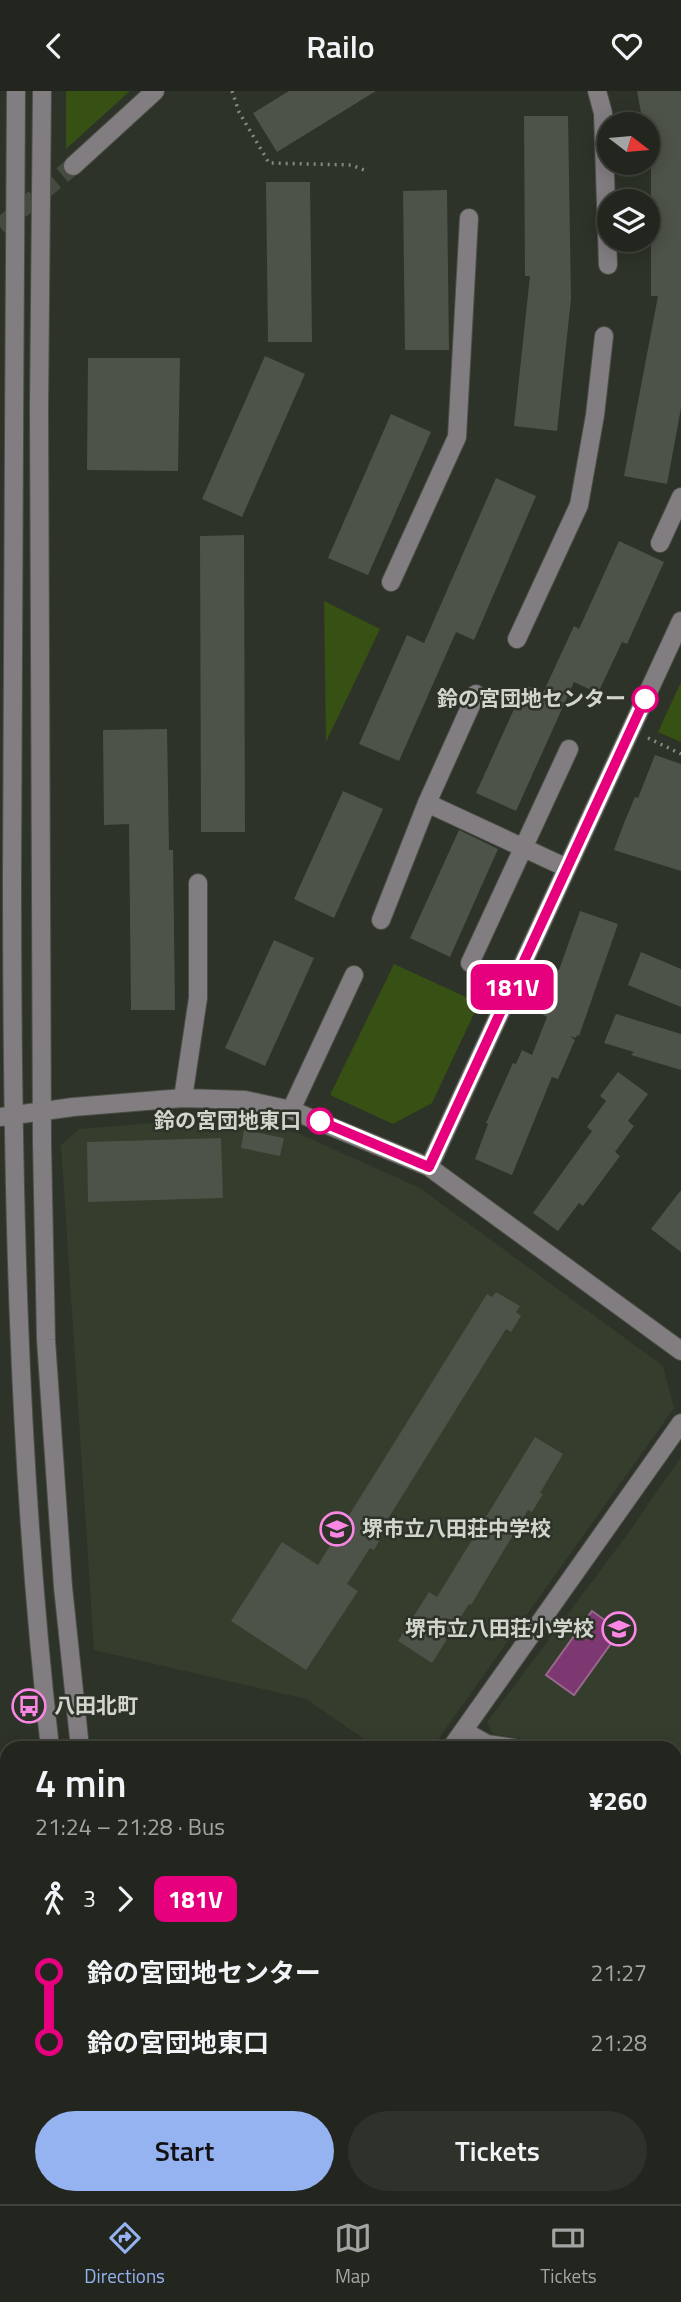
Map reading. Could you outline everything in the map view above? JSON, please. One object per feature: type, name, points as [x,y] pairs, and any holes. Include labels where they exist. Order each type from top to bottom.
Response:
[{"type":"street","points":[[16,91],[6,739],[7,1116],[25,1466],[49,1741]]},
{"type":"street","points":[[42,91],[39,408],[41,1110],[46,1340],[63,1587],[79,1741]]},
{"type":"street","points":[[73,166],[155,91]]},
{"type":"street","points":[[597,91],[603,113],[608,265]]},
{"type":"street","points":[[391,582],[457,437],[469,218]]},
{"type":"street","points":[[517,639],[579,505],[596,415],[604,336]]},
{"type":"street","points":[[660,543],[681,497]]},
{"type":"street","points":[[429,1167],[681,621]]},
{"type":"street","points":[[381,920],[476,694]]},
{"type":"street","points":[[470,963],[569,750]]},
{"type":"street","points":[[428,803],[567,867]]},
{"type":"street","points":[[183,1098],[198,998],[198,883]]},
{"type":"street","points":[[291,1110],[354,975]]},
{"type":"street","points":[[7,1116],[41,1110],[183,1098],[245,1100],[291,1110],[429,1167],[681,1351]]},
{"type":"street","points":[[456,1741],[681,1423]]},
{"type":"street","points":[[464,1731],[482,1741]]},
{"type":"path","points":[[232,91],[239,113],[269,163],[351,165],[364,170]]},
{"type":"path","points":[[646,737],[681,754]]},
{"type":"shaded area","name":"堺市立八田荘中学校","points":[[215,1118],[249,1121],[300,1134],[420,1188],[663,1366],[674,1408],[437,1741],[367,1741],[306,1699],[94,1650],[61,1145],[79,1129]]},
{"type":"shaded area","name":"堺市立八田荘小学校","points":[[681,1457],[681,1741],[534,1741],[493,1734],[487,1722],[626,1536]]},
{"type":"shaded area","points":[[592,1611],[620,1631],[574,1695],[546,1675]]},
{"type":"green space","points":[[66,91],[130,91],[66,149]]},
{"type":"green space","points":[[324,601],[380,629],[326,742]]},
{"type":"green space","points":[[681,682],[681,742],[658,732]]},
{"type":"green space","points":[[394,964],[479,1003],[432,1103],[393,1124],[330,1095]]},
{"type":"building","points":[[289,91],[376,91],[277,152],[253,113]]},
{"type":"building","points":[[637,91],[681,91],[681,408],[667,484],[624,476],[658,296],[651,296],[651,252],[660,252],[660,189],[651,189],[651,175],[660,175],[660,112],[641,112]]},
{"type":"building","points":[[524,116],[568,116],[571,299],[557,431],[514,426],[530,276],[525,276]]},
{"type":"building","points":[[266,182],[310,182],[312,342],[268,342]]},
{"type":"building","points":[[447,190],[449,350],[405,350],[403,191]]},
{"type":"building","points":[[265,356],[305,374],[242,517],[202,499]]},
{"type":"building","points":[[88,358],[180,358],[178,471],[87,470]]},
{"type":"building","points":[[391,414],[431,432],[368,575],[328,558]]},
{"type":"building","points":[[496,478],[536,496],[474,640],[456,632],[399,761],[359,744],[407,635],[424,643]]},
{"type":"building","points":[[244,535],[245,832],[201,832],[200,536]]},
{"type":"building","points":[[619,541],[664,562],[627,644],[622,642],[598,693],[574,682],[516,811],[476,793],[525,685],[543,693],[574,626],[579,629]]},
{"type":"building","points":[[167,729],[169,850],[173,850],[175,1010],[131,1010],[129,824],[104,825],[103,730]]},
{"type":"building","points":[[655,755],[681,764],[681,871],[614,850]]},
{"type":"building","points":[[343,791],[383,809],[334,918],[294,899]]},
{"type":"building","points":[[459,830],[498,849],[450,957],[410,938]]},
{"type":"building","points":[[580,911],[618,924],[579,1036],[570,1036],[575,1040],[558,1079],[552,1077],[512,1175],[475,1159],[488,1124],[486,1123],[513,1063],[516,1064],[522,1050],[532,1055],[547,1017],[542,1014],[550,997],[547,996],[556,969],[559,970]]},
{"type":"building","points":[[274,940],[314,958],[265,1066],[225,1048]]},
{"type":"building","points":[[641,952],[681,969],[681,1007],[628,985]]},
{"type":"building","points":[[616,1014],[681,1034],[681,1070],[631,1055],[634,1052],[604,1043]]},
{"type":"building","points":[[618,1072],[648,1094],[628,1121],[634,1126],[615,1152],[620,1156],[583,1206],[579,1203],[558,1231],[533,1213],[592,1131],[587,1127],[606,1101],[600,1096]]},
{"type":"building","points":[[244,1130],[284,1138],[280,1156],[241,1148]]},
{"type":"building","points":[[221,1138],[223,1198],[88,1202],[87,1142]]},
{"type":"building","points":[[681,1190],[681,1252],[651,1229]]},
{"type":"building","points":[[496,1292],[520,1306],[516,1312],[521,1316],[511,1332],[506,1329],[381,1530],[384,1532],[374,1550],[370,1548],[347,1584],[358,1591],[306,1670],[231,1621],[282,1542],[318,1565],[487,1294],[492,1297]]},
{"type":"building","points":[[535,1437],[563,1454],[532,1512],[528,1510],[471,1605],[469,1604],[432,1663],[398,1641],[429,1592],[437,1597]]},
{"type":"tunnel","points":[[0,227],[73,166]]},
{"type":"bus line","name":"181V","points":[[320,1121],[429,1167],[645,699]]},
{"type":"place","name":"鈴の宮団地センター","points":[[645,699]]},
{"type":"place","name":"鈴の宮団地東口","points":[[320,1121]]},
{"type":"place","name":"堺市立八田荘中学校","points":[[337,1529]]},
{"type":"place","name":"堺市立八田荘小学校","points":[[619,1629]]},
{"type":"place","name":"八田北町","points":[[29,1706]]}]
